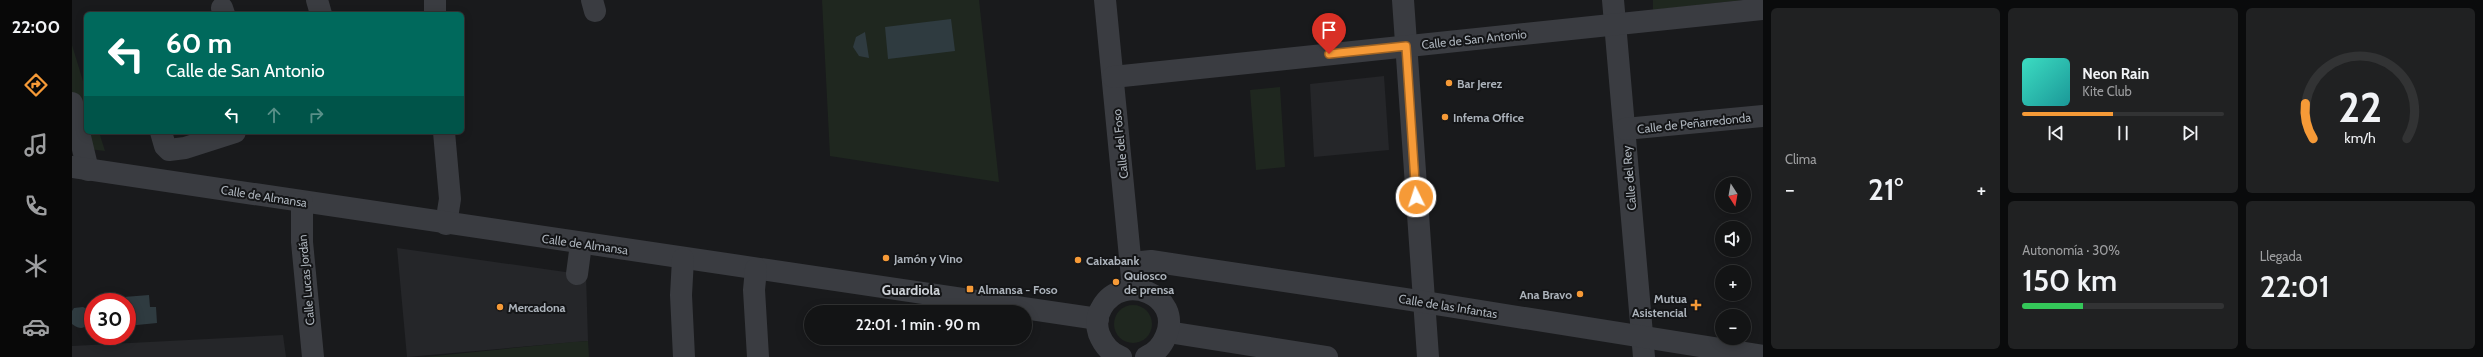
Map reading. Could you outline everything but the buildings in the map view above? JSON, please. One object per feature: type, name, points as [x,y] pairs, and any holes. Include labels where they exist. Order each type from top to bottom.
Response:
[{"type":"street","points":[[317,0],[320,12]]},
{"type":"street","points":[[435,0],[435,12]]},
{"type":"street","name":"Calle del Foso","points":[[1105,0],[1132,263],[1133,288]]},
{"type":"street","points":[[1402,0],[1428,357]]},
{"type":"street","name":"Calle del Rey","points":[[1613,0],[1643,347]]},
{"type":"street","name":"Calle de San Antonio","points":[[1113,77],[1763,9]]},
{"type":"street","points":[[72,103],[80,169]]},
{"type":"street","name":"Calle de Peñarredonda","points":[[1625,129],[1763,116]]},
{"type":"street","points":[[162,134],[165,146],[169,150],[185,148],[229,134]]},
{"type":"street","points":[[444,134],[450,200],[446,224]]},
{"type":"street","name":"Calle de Almansa","points":[[80,169],[1098,319]]},
{"type":"street","name":"Calle Lucas Jordán","points":[[302,202],[302,242],[313,357]]},
{"type":"street","points":[[577,274],[581,244]]},
{"type":"street","points":[[683,259],[681,295],[684,357]]},
{"type":"street","name":"Calle de las Infantas","points":[[1132,263],[1151,261],[1424,302],[1643,347],[1763,356]]},
{"type":"street","points":[[756,269],[754,290],[758,357]]},
{"type":"street","points":[[1121,357],[1108,349],[1101,340],[1098,330],[1098,319],[1106,301],[1113,294],[1133,288],[1146,290],[1158,298],[1164,305],[1169,323],[1168,332],[1164,343],[1156,351],[1146,357]]},
{"type":"street","points":[[1168,332],[1327,357]]},
{"type":"shaded area","points":[[822,0],[979,0],[999,182],[830,156]]},
{"type":"shaded area","points":[[1653,0],[1743,0],[1653,10]]},
{"type":"shaded area","points":[[951,19],[955,51],[888,59],[885,27]]},
{"type":"shaded area","points":[[865,32],[869,58],[859,56],[853,47],[856,37]]},
{"type":"shaded area","points":[[72,45],[84,84],[84,134],[100,134],[105,151],[72,147]]},
{"type":"shaded area","points":[[1384,76],[1389,150],[1314,157],[1310,84]]},
{"type":"shaded area","points":[[1280,87],[1285,167],[1256,170],[1250,90]]},
{"type":"shaded area","name":"Mercadona","points":[[397,248],[586,275],[588,341],[407,357]]},
{"type":"shaded area","points":[[149,295],[150,307],[156,307],[157,323],[136,325],[136,296]]},
{"type":"shaded area","points":[[1133,305],[1143,308],[1149,314],[1152,324],[1149,334],[1143,340],[1133,343],[1123,340],[1117,334],[1114,324],[1117,314],[1123,308]]},
{"type":"shaded area","points":[[74,308],[84,308],[84,327],[82,328],[76,327],[72,324],[72,311]]},
{"type":"shaded area","points":[[283,335],[286,357],[72,357],[72,346],[136,345],[136,343]]},
{"type":"shaded area","points":[[588,341],[589,357],[425,357],[573,342]]},
{"type":"place","name":"Bar Jerez","points":[[1449,83]]},
{"type":"place","name":"Infema Office","points":[[1445,117]]},
{"type":"place","name":"Jamón y Vino","points":[[886,258]]},
{"type":"place","name":"Caixabank","points":[[1078,260]]},
{"type":"place","name":"Quiosco de prensa","points":[[1116,282]]},
{"type":"place","name":"Almansa - Foso","points":[[970,289]]},
{"type":"place","name":"Ana Bravo","points":[[1580,294]]},
{"type":"place","name":"Mutua Asistencial","points":[[1696,305]]},
{"type":"place","name":"Mercadona","points":[[500,307]]},
{"type":"district","name":"Guardiola","points":[[911,290]]},
{"type":"route","points":[[1329,54],[1406,46],[1416,197]]}]
